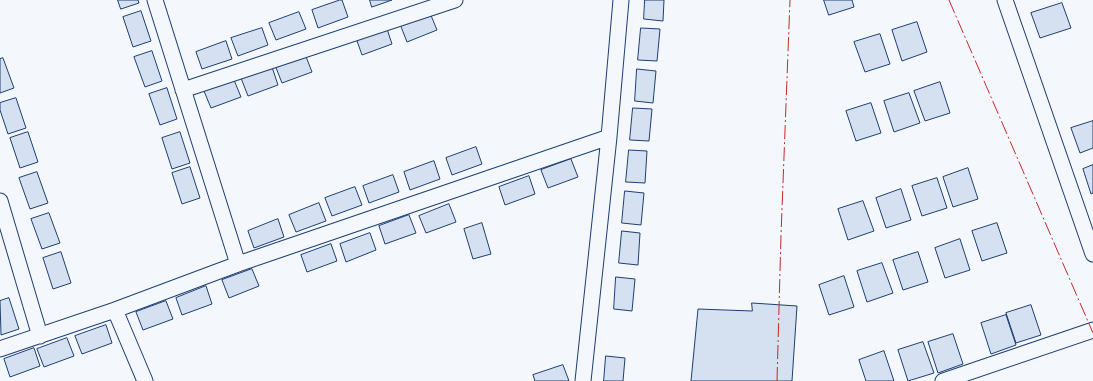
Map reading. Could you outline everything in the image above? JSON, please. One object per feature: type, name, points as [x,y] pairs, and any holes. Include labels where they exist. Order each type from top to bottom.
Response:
[{"type":"street","points":[[156,0],[238,264]]},
{"type":"street","points":[[183,90],[455,0]]},
{"type":"street","points":[[584,381],[609,137],[621,0]]},
{"type":"street","points":[[1005,0],[1093,254]]},
{"type":"street","points":[[0,350],[115,310],[238,264],[609,137]]},
{"type":"street","points":[[0,201],[40,336]]},
{"type":"street","points":[[115,310],[145,381]]},
{"type":"street","points":[[945,381],[1093,330]]},
{"type":"building","points":[[118,0],[138,0],[139,3],[121,9]]},
{"type":"building","points":[[342,0],[348,17],[318,28],[312,10]]},
{"type":"building","points":[[370,0],[392,0],[372,7]]},
{"type":"building","points":[[645,0],[664,0],[663,21],[644,19]]},
{"type":"building","points":[[824,0],[852,0],[854,7],[829,15]]},
{"type":"building","points":[[1062,3],[1071,28],[1040,38],[1031,13]]},
{"type":"building","points":[[141,11],[151,41],[133,47],[123,17]]},
{"type":"building","points":[[299,12],[306,29],[276,40],[269,23]]},
{"type":"building","points":[[430,13],[437,30],[407,42],[400,24]]},
{"type":"building","points":[[917,22],[927,52],[902,61],[892,30]]},
{"type":"building","points":[[386,26],[392,44],[362,55],[356,38]]},
{"type":"building","points":[[262,28],[268,45],[238,56],[231,38]]},
{"type":"building","points":[[641,28],[660,29],[657,61],[638,60]]},
{"type":"building","points":[[880,34],[890,64],[865,72],[854,42]]},
{"type":"building","points":[[226,41],[232,59],[202,69],[196,52]]},
{"type":"building","points":[[152,51],[162,81],[145,87],[134,57]]},
{"type":"building","points":[[305,54],[312,72],[282,83],[275,65]]},
{"type":"building","points":[[3,58],[14,88],[0,93],[0,59]]},
{"type":"building","points":[[272,67],[278,85],[248,96],[241,78]]},
{"type":"building","points":[[637,69],[656,71],[653,103],[635,101]]},
{"type":"building","points":[[234,80],[241,97],[211,108],[204,91]]},
{"type":"building","points":[[940,82],[950,113],[925,121],[914,91]]},
{"type":"building","points":[[167,88],[177,119],[160,125],[149,94]]},
{"type":"building","points":[[909,93],[920,123],[894,132],[884,101]]},
{"type":"building","points":[[16,98],[26,128],[8,134],[0,110],[0,103]]},
{"type":"building","points":[[871,103],[881,133],[856,141],[846,111]]},
{"type":"building","points":[[633,108],[652,109],[649,141],[630,140]]},
{"type":"building","points":[[1093,121],[1093,148],[1080,153],[1071,128]]},
{"type":"building","points":[[28,132],[38,162],[20,168],[10,138]]},
{"type":"building","points":[[180,132],[190,163],[172,169],[162,138]]},
{"type":"building","points":[[476,147],[482,164],[452,175],[446,158]]},
{"type":"building","points":[[629,150],[647,151],[645,183],[626,182]]},
{"type":"building","points":[[571,159],[578,177],[548,188],[541,170]]},
{"type":"building","points":[[434,161],[440,179],[410,190],[404,172]]},
{"type":"building","points":[[1093,165],[1093,193],[1091,194],[1083,169]]},
{"type":"building","points":[[190,167],[200,198],[182,204],[172,173]]},
{"type":"building","points":[[968,168],[978,199],[953,207],[943,177]]},
{"type":"building","points":[[37,172],[48,203],[30,209],[19,178]]},
{"type":"building","points":[[393,175],[399,192],[369,203],[363,186]]},
{"type":"building","points":[[529,176],[535,194],[505,205],[499,187]]},
{"type":"building","points":[[937,178],[947,208],[922,216],[912,186]]},
{"type":"building","points":[[355,187],[362,205],[332,216],[325,198]]},
{"type":"building","points":[[901,189],[911,220],[886,228],[876,198]]},
{"type":"building","points":[[625,191],[644,193],[641,225],[622,223]]},
{"type":"building","points":[[863,201],[874,231],[848,240],[838,209]]},
{"type":"building","points":[[319,203],[326,221],[296,232],[289,215]]},
{"type":"building","points":[[449,204],[456,222],[426,233],[419,216]]},
{"type":"building","points":[[49,213],[60,243],[42,249],[31,219]]},
{"type":"building","points":[[409,215],[416,233],[385,244],[379,226]]},
{"type":"building","points":[[278,219],[284,237],[254,248],[248,231]]},
{"type":"building","points":[[482,223],[491,254],[473,259],[464,229]]},
{"type":"building","points":[[997,223],[1007,253],[982,261],[972,231]]},
{"type":"building","points":[[622,231],[640,233],[638,265],[619,263]]},
{"type":"building","points":[[370,233],[376,250],[346,262],[340,244]]},
{"type":"building","points":[[960,239],[970,270],[945,278],[935,248]]},
{"type":"building","points":[[331,244],[337,261],[307,272],[301,255]]},
{"type":"building","points":[[61,252],[71,283],[53,289],[43,258]]},
{"type":"building","points":[[918,252],[928,282],[903,290],[893,260]]},
{"type":"building","points":[[882,263],[893,293],[867,302],[857,271]]},
{"type":"building","points":[[252,269],[259,286],[229,298],[222,280]]},
{"type":"building","points":[[844,276],[854,307],[829,315],[819,285]]},
{"type":"building","points":[[616,277],[635,279],[632,311],[614,309]]},
{"type":"building","points":[[206,286],[212,304],[182,315],[176,298]]},
{"type":"building","points":[[9,298],[19,329],[1,335],[0,301]]},
{"type":"building","points":[[166,301],[173,319],[143,330],[136,312]]},
{"type":"building","points":[[752,303],[797,306],[792,381],[691,381],[698,309],[752,311]]},
{"type":"building","points":[[1031,305],[1041,335],[1016,343],[1006,313]]},
{"type":"building","points":[[1006,315],[1016,345],[991,354],[981,323]]},
{"type":"building","points":[[106,325],[112,343],[82,354],[75,336]]},
{"type":"building","points":[[953,334],[963,364],[938,373],[928,342]]},
{"type":"building","points":[[67,338],[74,356],[44,367],[37,349]]},
{"type":"building","points":[[923,342],[934,373],[908,381],[898,350]]},
{"type":"building","points":[[34,348],[40,366],[10,377],[4,359]]},
{"type":"building","points":[[884,351],[894,381],[866,381],[859,360]]},
{"type":"building","points":[[606,356],[625,358],[623,381],[604,381]]},
{"type":"building","points":[[563,365],[569,381],[535,381],[533,375]]},
{"type":"power","points":[[777,381],[790,0]]},
{"type":"power","points":[[949,0],[1093,333]]}]
